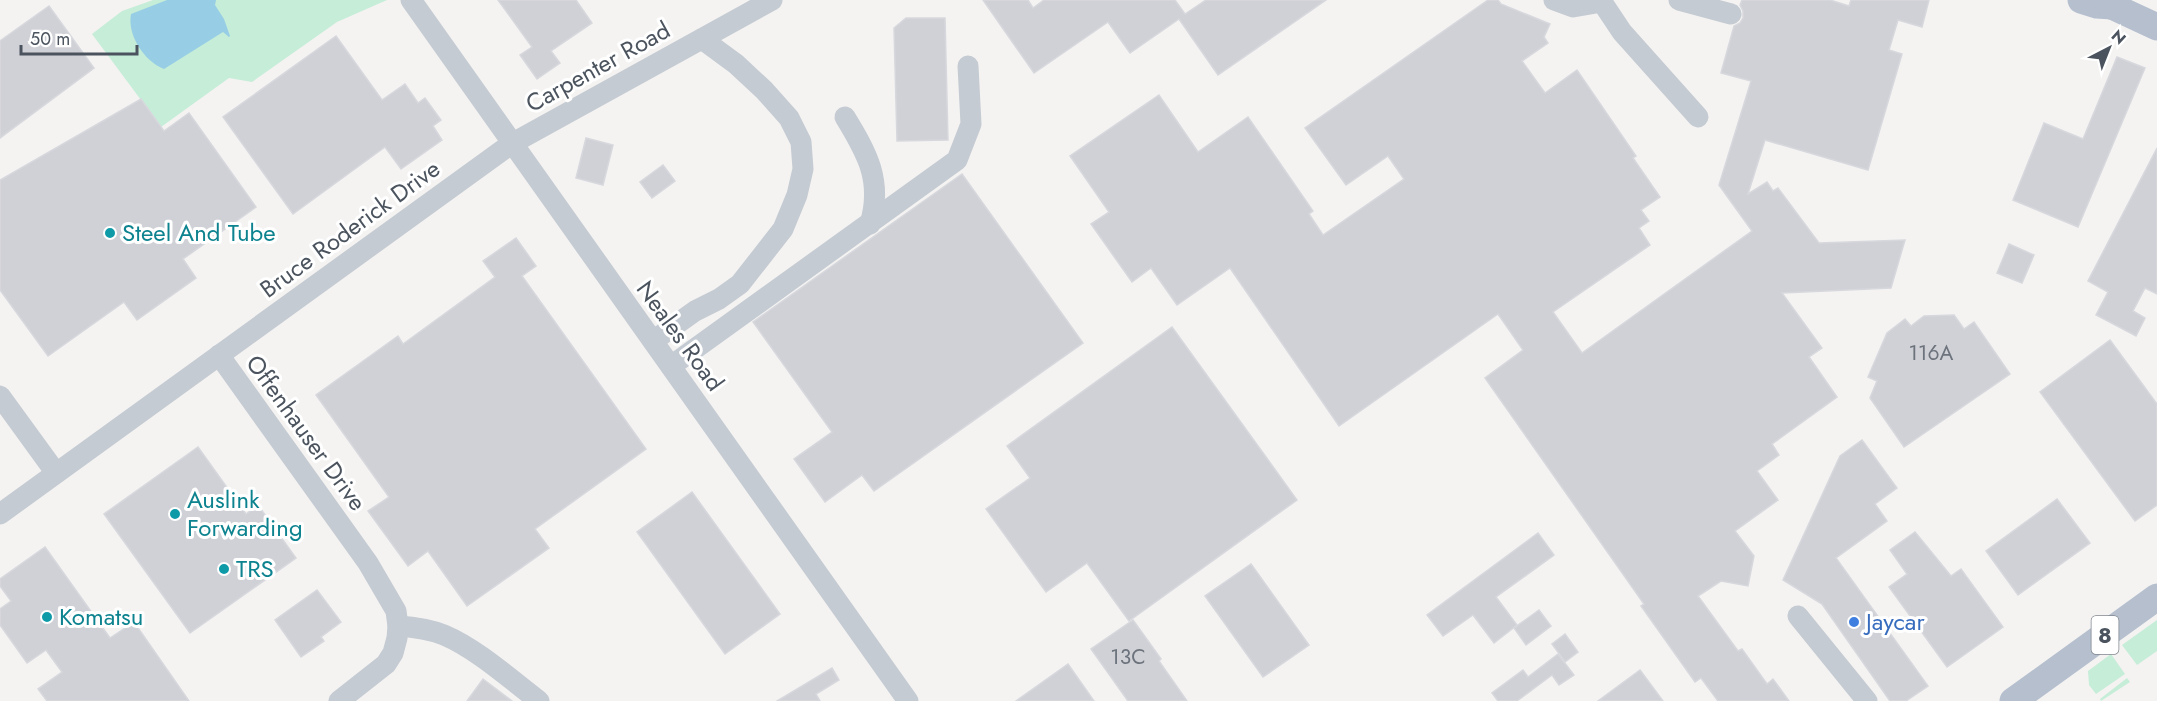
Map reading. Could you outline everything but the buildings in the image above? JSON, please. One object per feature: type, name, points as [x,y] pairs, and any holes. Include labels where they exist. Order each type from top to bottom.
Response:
[{"type":"main road","points":[[2081,0],[2097,5],[2108,3],[2157,27]]},
{"type":"main road","name":"8","points":[[2013,701],[2157,597]]},
{"type":"street","name":"Neales Road","points":[[411,0],[908,701]]},
{"type":"street","name":"Carpenter Road","points":[[511,144],[772,0]]},
{"type":"street","points":[[1554,0],[1573,7],[1604,1],[1622,32],[1698,117]]},
{"type":"street","points":[[1679,0],[1731,14]]},
{"type":"street","points":[[653,341],[694,311],[740,284],[783,229],[797,195],[803,169],[801,142],[789,118],[764,90],[702,39]]},
{"type":"street","points":[[671,366],[957,160],[971,124],[968,66]]},
{"type":"street","points":[[844,117],[866,152],[875,183],[875,208],[870,224]]},
{"type":"street","name":"Bruce Roderick Drive","points":[[219,355],[511,144]]},
{"type":"street","name":"Offenhauser Drive","points":[[0,514],[219,355],[368,563],[392,604],[398,626]]},
{"type":"street","points":[[0,396],[56,473]]},
{"type":"street","points":[[1798,616],[1867,701]]},
{"type":"street","points":[[339,701],[386,664],[393,653],[398,626],[431,631],[452,639],[539,701]]},
{"type":"green space","points":[[153,0],[387,0],[337,22],[252,82],[229,78],[161,127],[92,34],[122,11]]},
{"type":"green space","points":[[2157,620],[2157,651],[2137,665],[2122,645]]},
{"type":"green space","points":[[2111,654],[2125,674],[2096,694],[2089,685],[2088,671]]},
{"type":"green space","points":[[2127,678],[2130,682],[2101,701],[2100,699]]},
{"type":"water","points":[[167,0],[216,0],[215,5],[224,19],[230,36],[223,32],[164,69],[157,65],[144,54],[134,39],[130,22],[131,14]]},
{"type":"place","name":"Steel And Tube","points":[[110,233]]},
{"type":"place","name":"Auslink Forwarding","points":[[175,514]]},
{"type":"place","name":"TRS","points":[[224,569]]},
{"type":"place","name":"Komatsu","points":[[47,617]]},
{"type":"place","name":"Jaycar","points":[[1854,622]]}]
